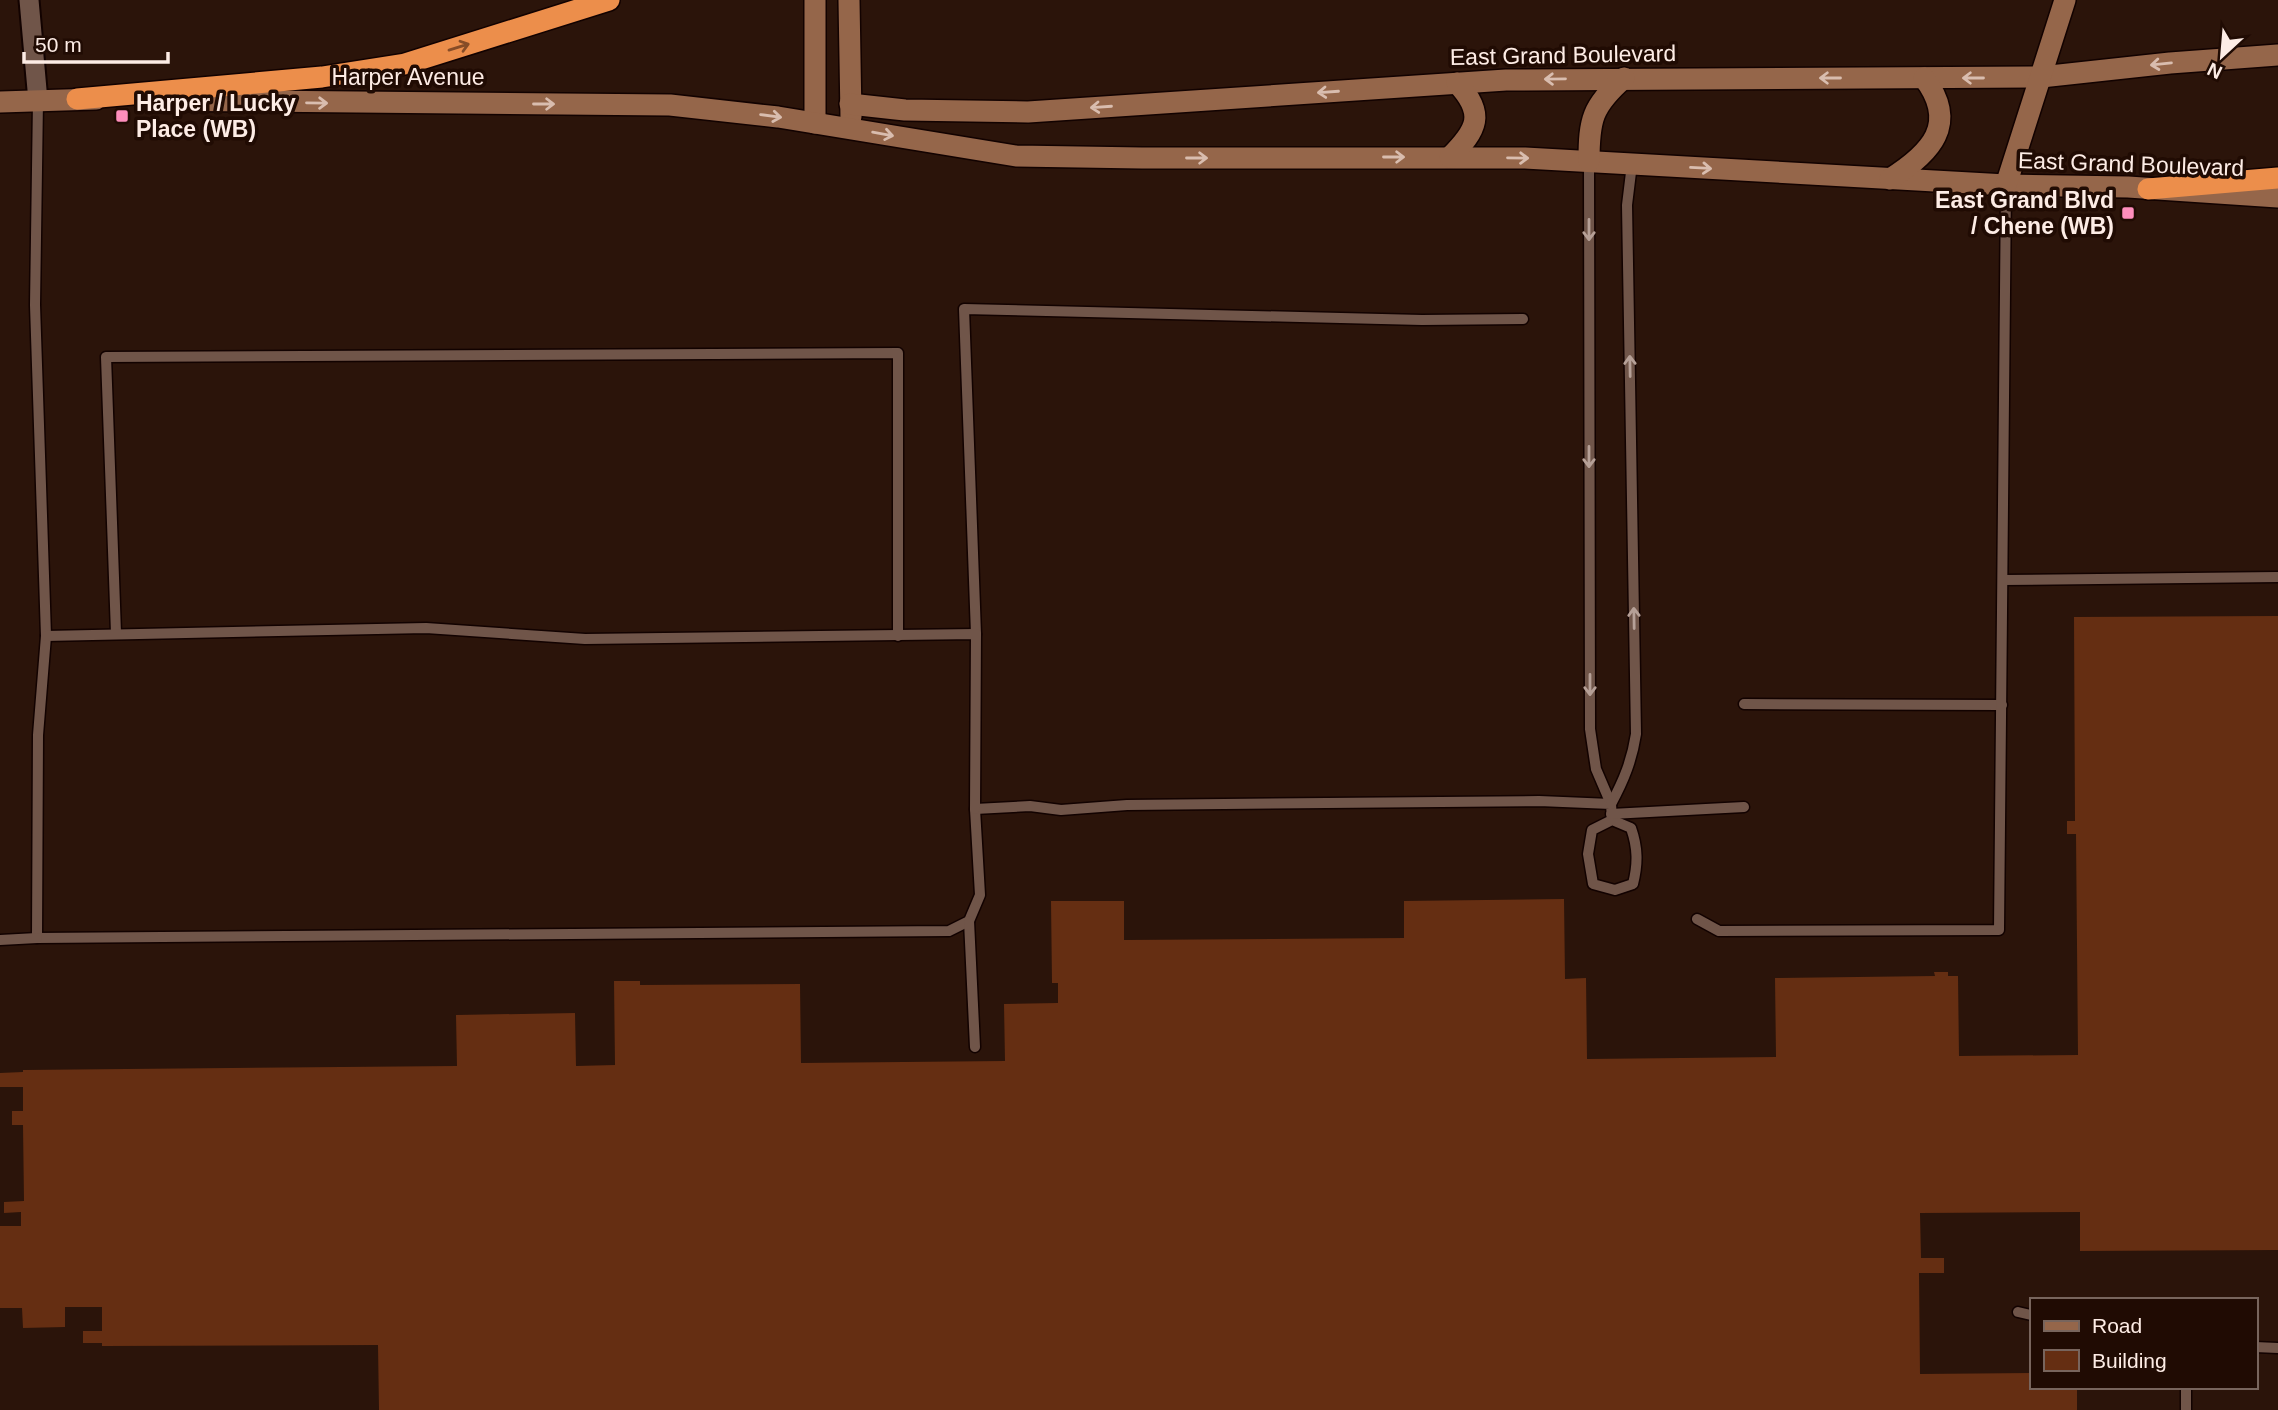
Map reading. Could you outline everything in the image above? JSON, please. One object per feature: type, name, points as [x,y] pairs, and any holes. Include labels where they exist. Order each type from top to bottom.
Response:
[{"type":"highway","points":[[77,99],[321,77],[405,64],[609,0]]},
{"type":"highway","points":[[2148,189],[2278,178]]},
{"type":"main road","points":[[815,0],[815,123]]},
{"type":"main road","points":[[849,0],[851,129]]},
{"type":"main road","points":[[2006,185],[2065,0]]},
{"type":"main road","name":"East Grand Boulevard","points":[[850,104],[905,110],[1028,112],[1457,83],[1624,78],[2041,77],[2278,55]]},
{"type":"main road","points":[[1589,161],[1591,118],[1606,93],[1624,78]]},
{"type":"main road","points":[[1890,179],[1913,165],[1937,134],[1940,123],[1938,103],[1924,78]]},
{"type":"main road","points":[[1450,157],[1464,143],[1475,122],[1476,113],[1473,104],[1457,83]]},
{"type":"main road","name":"Harper Avenue","points":[[0,102],[77,99],[335,104],[670,105],[815,123]]},
{"type":"main road","name":"East Grand Boulevard","points":[[815,123],[983,152],[1042,157],[1450,157],[1589,161],[1890,179],[2278,197]]},
{"type":"street","points":[[29,1],[38,101]]},
{"type":"lane","points":[[37,938],[38,736],[46,636],[35,305],[38,101]]},
{"type":"lane","points":[[1589,161],[1590,729],[1596,769],[1611,813],[1630,828],[1636,843],[1637,865],[1633,884],[1615,890],[1593,884],[1588,854],[1592,830],[1611,813],[1629,768],[1636,734],[1627,205],[1632,164]]},
{"type":"lane","points":[[1697,919],[1719,931],[1999,930],[2006,185]]},
{"type":"lane","points":[[975,1047],[969,920],[980,895],[975,809],[976,634],[964,309],[1422,320],[1522,319]]},
{"type":"lane","points":[[116,633],[106,357],[898,353],[898,636]]},
{"type":"lane","points":[[2003,580],[2278,577]]},
{"type":"lane","points":[[46,636],[426,628],[585,639],[976,634]]},
{"type":"lane","points":[[1744,704],[2001,705]]},
{"type":"lane","points":[[975,809],[1030,806],[1062,810],[1127,805],[1539,801],[1611,813],[1744,807]]},
{"type":"lane","points":[[0,940],[949,931],[969,920]]},
{"type":"lane","points":[[2018,1312],[2030,1315]]},
{"type":"lane","points":[[2257,1348],[2278,1348]]},
{"type":"lane","points":[[2186,1389],[2186,1410]]},
{"type":"building","points":[[2278,616],[2278,1250],[2080,1251],[2080,1212],[1920,1213],[1921,1258],[1944,1258],[1944,1273],[1919,1273],[1920,1374],[2030,1373],[2030,1389],[2077,1389],[2077,1410],[379,1410],[378,1345],[102,1346],[102,1343],[83,1343],[83,1331],[102,1331],[102,1307],[65,1307],[65,1327],[23,1328],[22,1308],[0,1308],[0,1226],[21,1226],[21,1212],[4,1213],[4,1202],[24,1201],[23,1125],[12,1125],[12,1111],[23,1111],[23,1087],[0,1087],[0,1073],[23,1070],[457,1066],[456,1015],[575,1013],[576,1066],[615,1065],[614,981],[640,981],[640,985],[800,984],[801,1063],[1005,1061],[1004,1004],[1058,1003],[1058,983],[1052,983],[1051,901],[1124,901],[1124,940],[1404,938],[1404,901],[1564,899],[1565,979],[1586,978],[1587,1059],[1776,1057],[1775,978],[1935,976],[1934,972],[1948,972],[1948,976],[1958,976],[1959,1056],[2078,1055],[2076,834],[2067,834],[2067,821],[2075,821],[2074,617]]},
{"type":"place","name":"Harper / Lucky Place (WB)","points":[[122,116]]},
{"type":"place","name":"East Grand Blvd / Chene (WB)","points":[[2128,213]]}]
